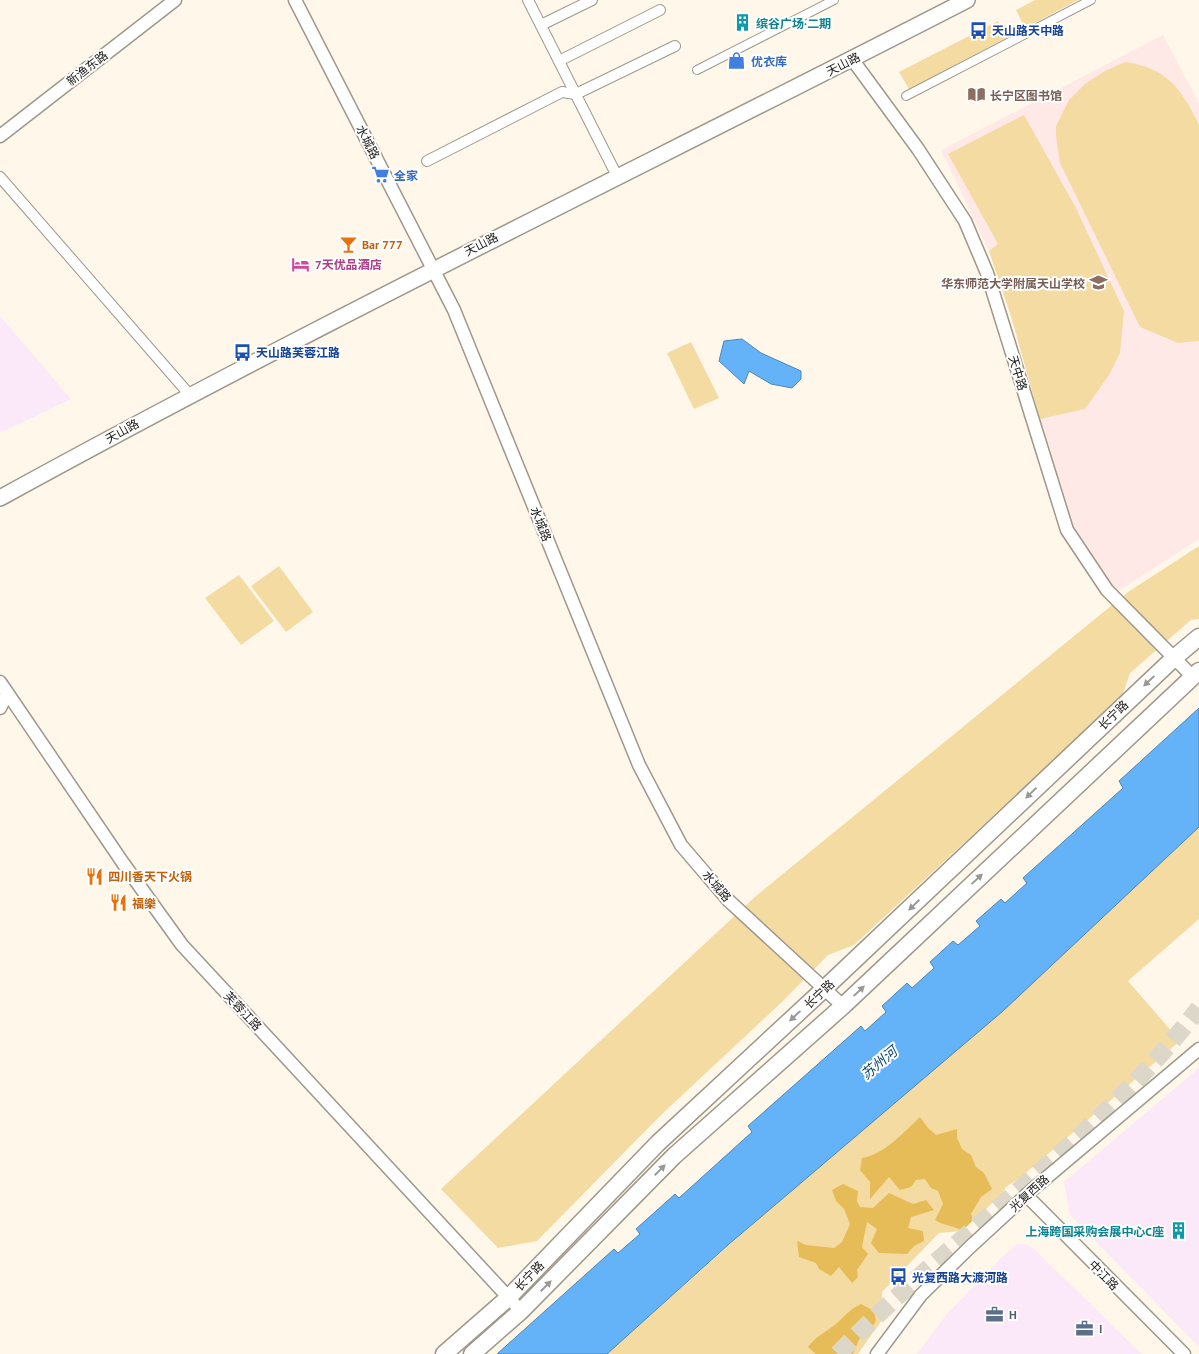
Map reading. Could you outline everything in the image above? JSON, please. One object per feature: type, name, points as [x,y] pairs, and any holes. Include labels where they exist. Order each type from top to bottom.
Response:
[{"type":"main road","name":"天山路","points":[[0,498],[189,394],[432,271],[471,249],[967,0]]},
{"type":"main road","name":"长宁路","points":[[444,1354],[508,1298],[658,1143],[1174,658],[1199,637]]},
{"type":"main road","name":"长宁路","points":[[472,1354],[521,1312],[674,1156],[843,1006],[1196,674]]},
{"type":"street","name":"新渔东路","points":[[0,136],[175,0]]},
{"type":"street","name":"水城路","points":[[295,0],[432,271],[454,310],[639,765],[681,845],[728,900],[843,1006]]},
{"type":"street","points":[[528,0],[617,176]]},
{"type":"street","points":[[541,25],[592,0]]},
{"type":"street","points":[[697,70],[834,0]]},
{"type":"street","points":[[906,96],[1091,0]]},
{"type":"street","points":[[559,60],[660,10]]},
{"type":"street","points":[[427,161],[562,92],[576,94],[675,46]]},
{"type":"street","name":"天中路","points":[[852,59],[918,149],[966,221],[987,273],[1067,530],[1107,590],[1174,658],[1196,674]]},
{"type":"street","points":[[0,177],[189,394]]},
{"type":"street","name":"芙蓉江路","points":[[0,682],[182,945],[521,1312]]},
{"type":"street","points":[[0,708],[7,694]]},
{"type":"street","name":"光复西路","points":[[877,1354],[921,1295],[1026,1195],[1199,1049]]},
{"type":"street","name":"中江路","points":[[1026,1195],[1184,1354]]},
{"type":"shaded area","points":[[1035,0],[1078,0],[1025,28],[1016,10]]},
{"type":"shaded area","points":[[998,21],[1007,38],[909,89],[899,72]]},
{"type":"shaded area","name":"华东师范大学附属天山学校","points":[[1163,35],[1199,103],[1199,539],[1117,592],[1076,536],[1060,491],[1011,316],[989,251],[941,150]]},
{"type":"shaded area","points":[[1125,62],[1152,69],[1171,82],[1186,100],[1199,125],[1199,341],[1178,343],[1140,327],[1060,163],[1056,126],[1069,100],[1085,84],[1105,71]]},
{"type":"shaded area","points":[[1024,115],[1075,206],[1124,311],[1120,353],[1109,375],[1085,409],[1040,419],[1011,316],[989,251],[998,244],[948,154]]},
{"type":"shaded area","points":[[0,316],[71,399],[0,433]]},
{"type":"shaded area","points":[[691,342],[719,398],[694,409],[667,353]]},
{"type":"shaded area","points":[[1199,546],[1199,619],[1191,620],[1130,673],[1122,696],[854,945],[828,955],[782,1002],[660,1116],[537,1241],[498,1248],[441,1189],[756,896],[1128,592]]},
{"type":"shaded area","points":[[279,566],[313,612],[286,632],[251,586]]},
{"type":"shaded area","points":[[239,575],[274,621],[241,645],[205,598]]},
{"type":"shaded area","points":[[1199,827],[1199,919],[1128,981],[1180,1041],[1021,1177],[1006,1187],[1002,1194],[962,1231],[939,1233],[882,1292],[882,1320],[858,1354],[607,1354]]},
{"type":"shaded area","points":[[1199,1068],[1199,1347],[1070,1215],[1064,1182]]},
{"type":"shaded area","points":[[920,1117],[936,1135],[957,1129],[957,1138],[962,1149],[971,1155],[976,1167],[984,1173],[992,1189],[981,1197],[971,1214],[973,1220],[962,1231],[935,1220],[943,1204],[938,1191],[931,1188],[925,1179],[916,1180],[911,1187],[900,1190],[889,1177],[870,1199],[870,1182],[860,1170],[862,1158],[879,1152],[901,1136]]},
{"type":"shaded area","points":[[843,1184],[858,1191],[857,1201],[860,1207],[873,1208],[889,1193],[913,1204],[926,1200],[934,1210],[911,1217],[908,1228],[923,1231],[924,1241],[914,1246],[907,1254],[879,1253],[871,1243],[877,1229],[867,1222],[862,1247],[868,1254],[857,1270],[858,1277],[852,1283],[839,1267],[831,1276],[819,1269],[816,1263],[799,1257],[797,1241],[806,1245],[834,1248],[842,1242],[850,1224],[844,1209],[836,1201],[832,1190]]},
{"type":"shaded area","points":[[1017,1244],[1025,1244],[1034,1249],[1142,1354],[917,1354],[947,1314]]},
{"type":"shaded area","points":[[861,1304],[874,1311],[876,1321],[872,1327],[862,1333],[853,1354],[816,1354],[808,1347],[851,1310]]},
{"type":"water","points":[[742,339],[761,353],[801,371],[801,379],[792,388],[771,384],[749,371],[744,384],[719,361],[724,341]]},
{"type":"water","name":"苏州河","points":[[1199,708],[1199,827],[1003,1011],[728,1245],[607,1354],[497,1354],[614,1249],[618,1253],[640,1234],[636,1229],[675,1194],[679,1198],[752,1132],[748,1126],[861,1026],[865,1031],[886,1012],[882,1006],[907,983],[912,988],[934,968],[930,962],[953,941],[958,945],[980,926],[976,921],[1001,899],[1005,903],[1027,883],[1023,878],[1123,788],[1119,781]]},
{"type":"tunnel","points":[[838,1354],[929,1268],[1024,1186],[1116,1101],[1159,1056],[1199,1008]]},
{"type":"place","name":"缤谷广场·二期","points":[[742,23]]},
{"type":"place","name":"天山路天中路","points":[[978,30]]},
{"type":"place","name":"优衣库","points":[[737,61]]},
{"type":"place","name":"长宁区图书馆","points":[[976,95]]},
{"type":"place","name":"全家","points":[[380,175]]},
{"type":"place","name":"Bar 777","points":[[348,244]]},
{"type":"place","name":"7天优品酒店","points":[[301,264]]},
{"type":"place","name":"华东师范大学附属天山学校","points":[[1099,283]]},
{"type":"place","name":"天山路芙蓉江路","points":[[242,352]]},
{"type":"place","name":"四川香天下火锅","points":[[94,876]]},
{"type":"place","name":"福樂","points":[[118,903]]},
{"type":"place","name":"上海跨国采购会展中心C座","points":[[1178,1231]]},
{"type":"place","name":"光复西路大渡河路","points":[[898,1277]]},
{"type":"place","name":"H","points":[[995,1314]]},
{"type":"place","name":"I","points":[[1085,1328]]}]
